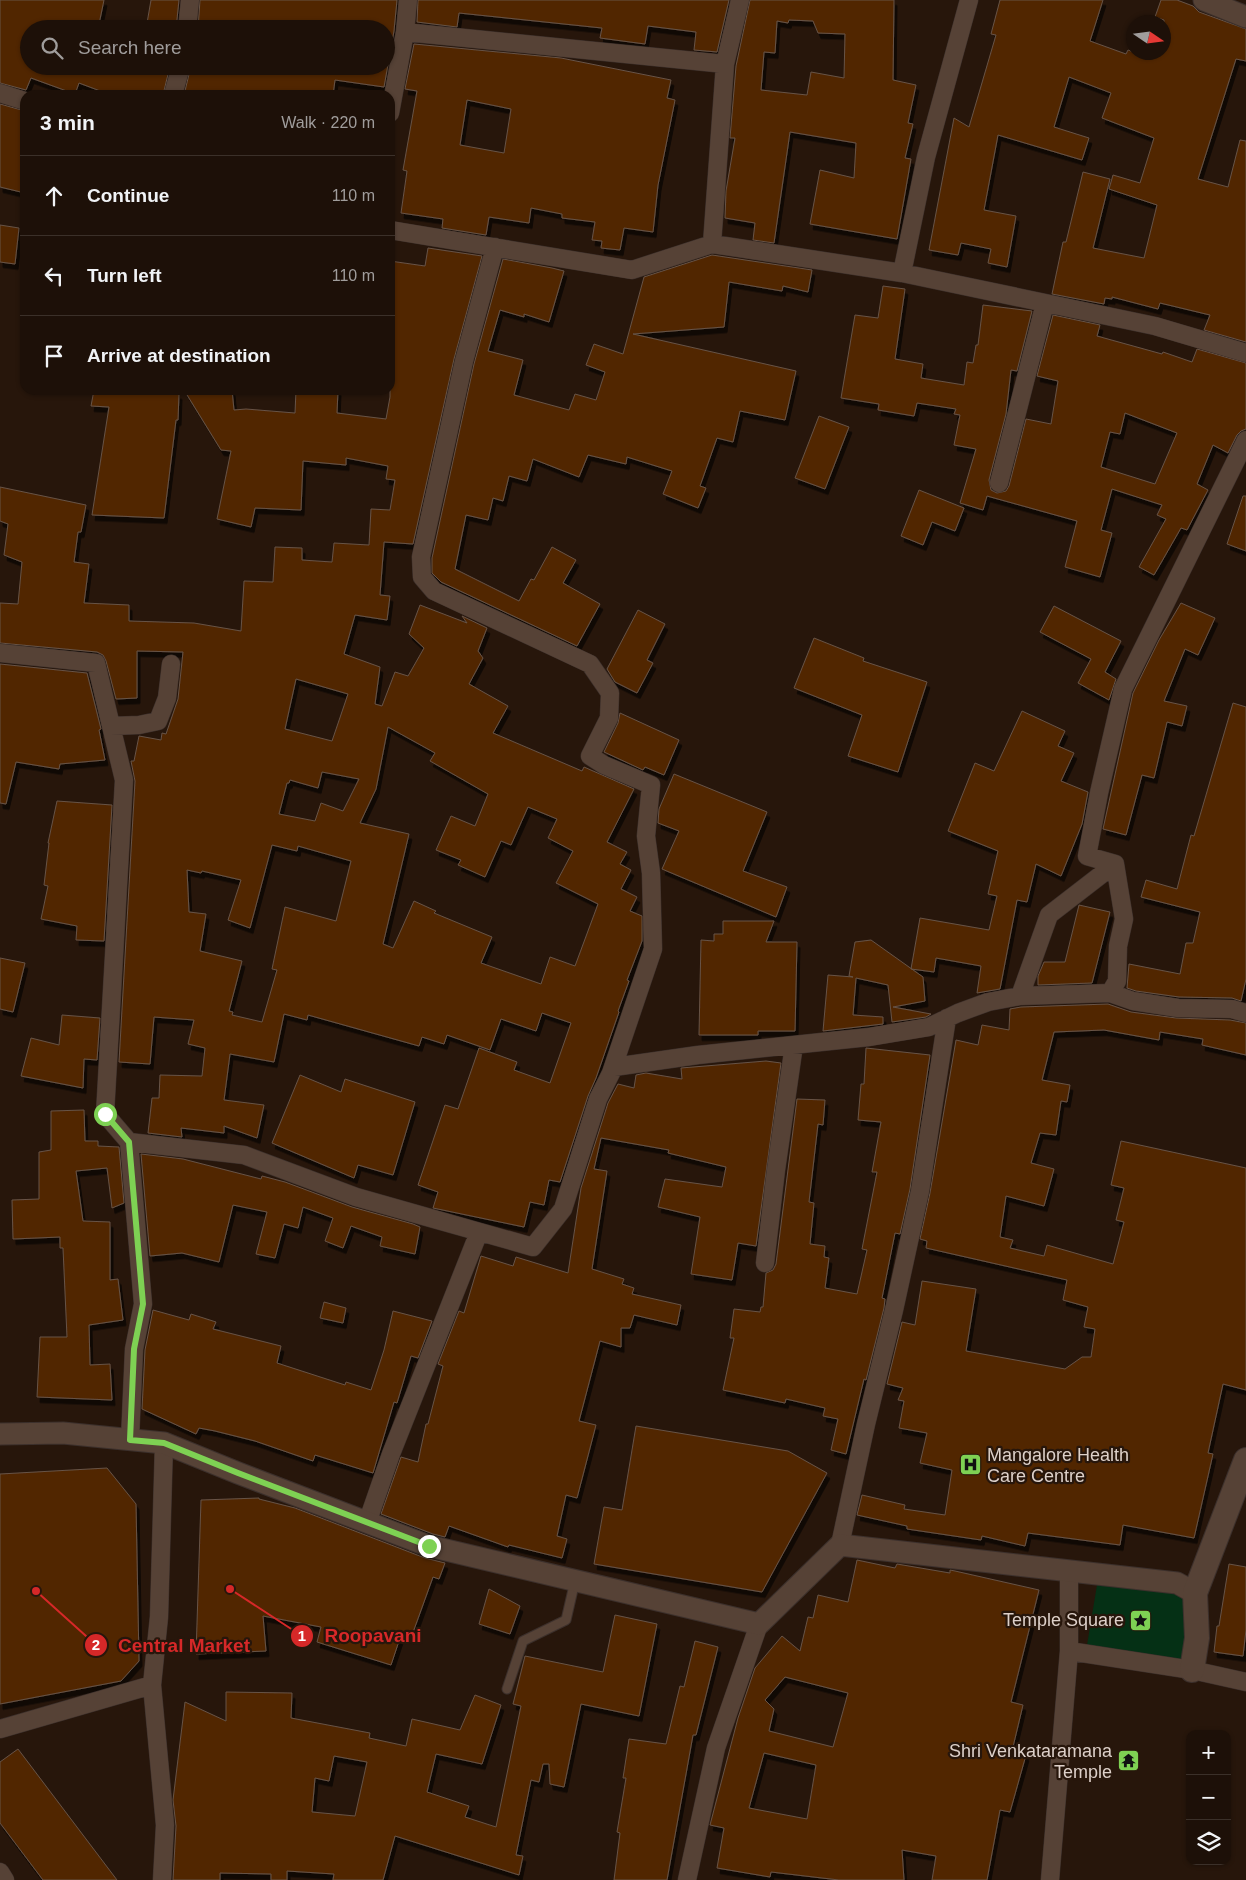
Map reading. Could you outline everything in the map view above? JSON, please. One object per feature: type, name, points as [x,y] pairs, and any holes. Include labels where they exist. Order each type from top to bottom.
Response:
[{"type":"main road","points":[[1192,1670],[1197,1638],[1195,1593],[1246,1460]]},
{"type":"street","points":[[188,20],[190,0]]},
{"type":"street","points":[[394,90],[405,32],[408,0]]},
{"type":"street","points":[[712,244],[725,64],[740,0]]},
{"type":"street","points":[[902,273],[926,157],[969,0]]},
{"type":"street","points":[[1204,0],[1246,17]]},
{"type":"street","points":[[405,32],[725,64]]},
{"type":"street","points":[[174,90],[179,75]]},
{"type":"street","points":[[0,92],[20,99]]},
{"type":"street","points":[[395,231],[632,270],[712,244],[902,273],[1155,326],[1246,352]]},
{"type":"street","points":[[495,247],[464,361],[421,557],[422,577],[434,591],[590,664],[610,693],[609,718],[590,756],[604,765],[651,785],[646,836],[651,873],[653,949],[611,1073]]},
{"type":"street","points":[[999,483],[1045,303]]},
{"type":"street","points":[[1115,864],[1087,856],[1098,793],[1123,689],[1246,440]]},
{"type":"street","points":[[0,653],[96,663],[124,780],[105,1114],[129,1142],[143,1304],[134,1349],[130,1440]]},
{"type":"street","points":[[111,726],[139,725],[158,721],[167,698],[171,664]]},
{"type":"street","points":[[1110,993],[1117,981],[1118,946],[1124,919],[1115,864]]},
{"type":"street","points":[[1020,996],[1050,915],[1115,864]]},
{"type":"street","points":[[129,1142],[244,1155],[356,1197],[532,1247],[563,1209],[598,1099],[614,1067],[869,1037],[929,1028],[947,1018],[988,1002],[1020,996],[1110,993],[1133,1001],[1178,1008],[1232,1009],[1246,1013]]},
{"type":"street","points":[[687,1880],[716,1748],[759,1624],[840,1545],[920,1191],[940,1073],[942,1041],[947,1018]]},
{"type":"street","points":[[929,1028],[942,1041]]},
{"type":"street","points":[[765,1264],[794,1045]]},
{"type":"street","points":[[367,1523],[391,1454],[478,1232]]},
{"type":"street","points":[[0,1434],[63,1433],[164,1443],[429,1546],[759,1624]]},
{"type":"street","points":[[162,1880],[165,1825],[152,1685],[159,1617],[164,1443]]},
{"type":"street","points":[[840,1545],[1177,1583],[1195,1593]]},
{"type":"street","points":[[1050,1880],[1069,1651],[1069,1571]]},
{"type":"street","points":[[1069,1651],[1192,1670],[1246,1682]]},
{"type":"street","points":[[0,1729],[152,1685]]},
{"type":"street","points":[[0,1872],[5,1880]]},
{"type":"lane","points":[[507,1689],[523,1641],[566,1620],[575,1580]]},
{"type":"green space","name":"Temple Square","points":[[1098,1579],[1193,1596],[1182,1661],[1087,1645]]},
{"type":"building","points":[[0,0],[104,0],[100,20],[20,20],[20,75],[168,75],[164,90],[98,90],[79,83],[76,90],[64,90],[31,78],[26,90],[0,83]]},
{"type":"building","points":[[151,0],[179,0],[177,20],[148,20]]},
{"type":"building","points":[[200,0],[397,0],[395,21],[199,20]]},
{"type":"building","points":[[418,0],[729,0],[717,52],[694,50],[696,32],[648,26],[645,44],[600,38],[602,28],[459,13],[457,27],[417,22]]},
{"type":"building","points":[[750,0],[894,0],[893,80],[916,85],[908,123],[913,124],[905,158],[911,159],[897,239],[810,224],[820,170],[854,178],[856,143],[790,132],[774,243],[753,240],[755,223],[725,218],[726,191],[735,138],[730,138],[736,66]],"holes":[[[789,20],[813,21],[818,33],[845,34],[844,78],[811,72],[807,95],[761,90],[764,52],[775,53],[777,21],[788,23]]]},
{"type":"building","points":[[1000,0],[1103,0],[1090,41],[1126,54],[1126,60],[1171,60],[1171,15],[1156,15],[1161,0],[1177,0],[1193,6],[1199,12],[1246,29],[1246,61],[1236,59],[1198,179],[1228,187],[1240,140],[1246,141],[1246,342],[1204,330],[1210,315],[1160,303],[1158,309],[1112,297],[1112,299],[1105,298],[1104,304],[1052,294],[1063,242],[1066,242],[1083,172],[1110,179],[1093,248],[1144,258],[1157,205],[1109,189],[1113,175],[1140,183],[1154,138],[1102,118],[1111,93],[1069,77],[1054,127],[1089,138],[1082,160],[998,135],[984,210],[1016,216],[1007,267],[988,263],[991,249],[961,243],[958,255],[929,250],[954,118],[969,127],[996,35],[991,34]]},
{"type":"building","points":[[414,44],[561,58],[671,80],[667,98],[675,100],[658,185],[653,232],[624,228],[620,250],[601,248],[602,241],[592,240],[595,222],[562,218],[562,214],[531,208],[529,223],[489,217],[486,235],[442,228],[443,219],[401,213],[407,171],[403,170],[417,91],[405,89]],"holes":[[[467,100],[511,109],[504,153],[460,145]]]},
{"type":"building","points":[[189,75],[386,75],[384,87],[335,80],[334,90],[185,90]]},
{"type":"building","points":[[0,104],[20,110],[20,192],[0,187]]},
{"type":"building","points":[[0,225],[19,228],[15,264],[0,262]]},
{"type":"building","points":[[428,248],[482,256],[454,359],[413,544],[384,542],[380,595],[390,596],[387,620],[355,615],[344,654],[380,667],[375,704],[382,706],[395,672],[408,676],[424,648],[409,634],[420,605],[467,623],[462,616],[487,628],[478,651],[483,658],[469,684],[508,706],[493,733],[582,771],[584,767],[634,789],[607,842],[627,852],[620,864],[631,870],[621,889],[637,897],[630,911],[642,916],[642,941],[627,980],[629,981],[619,1012],[588,1096],[560,1182],[549,1180],[544,1205],[530,1202],[524,1227],[433,1208],[438,1192],[418,1185],[445,1105],[458,1109],[479,1048],[517,1062],[514,1070],[550,1083],[571,1023],[542,1013],[536,1031],[501,1019],[490,1050],[447,1035],[444,1044],[422,1037],[419,1046],[308,1015],[307,1020],[284,1014],[274,1062],[230,1054],[224,1100],[264,1105],[257,1138],[224,1126],[224,1133],[181,1128],[182,1137],[148,1133],[152,1098],[159,1098],[160,1075],[202,1076],[205,1048],[188,1044],[194,1020],[154,1017],[150,1064],[119,1062],[135,781],[131,761],[134,761],[139,736],[161,740],[162,733],[166,734],[178,699],[183,652],[137,651],[137,698],[116,699],[106,661],[103,655],[97,652],[0,643],[0,603],[18,604],[22,562],[4,555],[8,524],[0,521],[0,487],[86,505],[81,532],[78,532],[74,562],[89,564],[84,603],[129,605],[129,621],[194,623],[241,631],[244,581],[273,582],[275,547],[302,548],[302,560],[332,562],[334,543],[369,545],[371,509],[390,510],[395,480],[386,479],[388,466],[346,458],[346,465],[303,461],[301,510],[255,508],[251,527],[217,519],[231,451],[221,450],[187,395],[232,395],[234,410],[246,409],[295,413],[296,395],[338,395],[337,413],[386,419],[390,395],[395,395],[395,262],[425,266]],"holes":[[[296,679],[348,694],[332,741],[285,729]],[[388,727],[435,753],[430,761],[488,794],[475,826],[451,816],[436,850],[461,860],[458,865],[485,877],[501,841],[511,845],[528,807],[557,819],[548,838],[573,851],[556,883],[598,904],[575,966],[550,957],[541,984],[481,963],[492,937],[434,913],[436,911],[414,901],[393,948],[383,944],[409,834],[360,823],[376,789]],[[322,772],[359,779],[343,811],[321,803],[315,821],[279,814],[287,783],[290,780],[318,788]],[[272,845],[297,851],[298,846],[351,861],[336,921],[285,907],[272,969],[277,970],[262,1022],[232,1015],[233,1012],[229,1011],[242,961],[200,951],[206,914],[189,912],[187,870],[201,873],[202,871],[241,880],[228,920],[250,928]]]},
{"type":"building","points":[[712,255],[812,270],[808,292],[783,286],[782,291],[729,282],[724,327],[633,334],[796,371],[785,420],[740,411],[733,442],[717,438],[700,486],[706,488],[698,508],[663,494],[672,471],[627,457],[626,464],[588,455],[579,477],[533,459],[527,481],[509,476],[503,501],[493,498],[488,520],[466,515],[455,569],[519,601],[531,579],[534,580],[552,547],[576,560],[563,583],[600,604],[577,646],[441,582],[432,573],[432,558],[474,364],[503,259],[564,271],[549,322],[524,314],[524,317],[500,310],[488,351],[523,360],[514,395],[569,410],[575,394],[596,400],[605,372],[586,365],[594,344],[623,354],[644,277]]},
{"type":"building","points":[[883,286],[905,289],[895,359],[923,364],[921,378],[964,385],[967,362],[973,363],[976,345],[978,345],[983,305],[1032,311],[1017,371],[1011,370],[1006,414],[989,480],[991,490],[997,493],[1006,491],[1009,486],[1026,419],[1051,424],[1058,381],[1037,376],[1053,315],[1100,325],[1097,336],[1162,354],[1163,352],[1192,362],[1197,349],[1246,363],[1246,429],[1237,435],[1228,453],[1213,445],[1197,484],[1208,490],[1187,530],[1181,528],[1154,575],[1139,567],[1166,519],[1157,515],[1162,505],[1112,489],[1101,530],[1112,533],[1100,577],[1065,567],[1077,521],[987,496],[983,510],[960,503],[976,449],[954,445],[960,415],[954,414],[956,409],[917,403],[914,416],[878,410],[879,404],[841,398],[855,315],[878,318]],"holes":[[[1125,413],[1177,433],[1155,484],[1101,467],[1110,432],[1120,434]]]},
{"type":"building","points":[[93,395],[179,395],[178,420],[176,420],[164,518],[92,515],[109,407],[91,406]]},
{"type":"building","points":[[819,416],[849,427],[825,489],[795,478]]},
{"type":"building","points":[[919,490],[964,508],[955,531],[932,522],[923,545],[901,536]]},
{"type":"building","points":[[1243,496],[1246,496],[1246,551],[1227,544]]},
{"type":"building","points":[[1181,603],[1215,618],[1198,655],[1185,649],[1164,701],[1187,706],[1182,726],[1167,722],[1154,778],[1142,775],[1126,835],[1103,829],[1133,693],[1159,640]]},
{"type":"building","points":[[1054,606],[1121,641],[1105,672],[1116,679],[1109,700],[1078,683],[1091,659],[1040,632]]},
{"type":"building","points":[[638,610],[665,624],[647,660],[653,663],[637,693],[615,682],[607,669]]},
{"type":"building","points":[[814,638],[864,658],[863,661],[927,682],[898,772],[848,756],[862,715],[794,688]]},
{"type":"building","points":[[0,664],[87,673],[101,729],[99,730],[105,760],[60,764],[59,769],[16,762],[6,804],[0,803]]},
{"type":"building","points":[[1233,703],[1246,707],[1246,979],[1241,1001],[1232,998],[1179,997],[1127,988],[1129,964],[1180,974],[1186,943],[1193,943],[1200,912],[1141,897],[1146,880],[1177,889],[1191,835],[1194,836]]},
{"type":"building","points":[[1022,711],[1065,731],[1058,746],[1074,753],[1061,781],[1088,792],[1082,824],[1061,876],[1036,864],[1027,902],[1017,900],[1000,989],[977,993],[981,966],[936,958],[934,972],[911,969],[920,918],[989,930],[997,896],[988,894],[998,851],[948,831],[975,763],[994,771]]},
{"type":"building","points":[[620,713],[679,740],[664,775],[645,767],[643,770],[604,752],[618,723]]},
{"type":"building","points":[[674,774],[767,812],[743,871],[787,887],[776,917],[662,869],[679,831],[658,823],[659,809]]},
{"type":"building","points":[[57,801],[112,805],[104,941],[76,940],[77,926],[41,919],[48,886],[44,885],[48,843]]},
{"type":"building","points":[[1079,905],[1110,912],[1092,983],[1038,985],[1038,976],[1044,962],[1065,962]]},
{"type":"building","points":[[723,921],[774,921],[766,942],[797,942],[795,1031],[758,1031],[758,1035],[699,1035],[701,940],[714,941],[714,934],[723,934]]},
{"type":"building","points":[[871,940],[923,977],[925,1001],[893,1007],[931,1014],[926,1017],[892,1022],[888,985],[856,978],[853,1015],[883,1017],[883,1024],[823,1031],[828,975],[853,977],[849,976],[855,942]]},
{"type":"building","points":[[0,958],[25,963],[13,1012],[0,1009]]},
{"type":"building","points":[[1108,1004],[1131,1012],[1176,1018],[1230,1020],[1246,1023],[1246,1055],[1202,1045],[1203,1039],[1160,1032],[1159,1040],[1104,1030],[1054,1032],[1042,1080],[1070,1085],[1067,1102],[1061,1101],[1056,1135],[1040,1133],[1031,1163],[1054,1169],[1044,1206],[1006,1196],[1000,1237],[1013,1240],[1010,1248],[1044,1256],[1047,1245],[1113,1264],[1124,1222],[1116,1220],[1124,1188],[1111,1185],[1121,1141],[1246,1168],[1246,1390],[1223,1384],[1208,1453],[1213,1454],[1194,1538],[1123,1525],[1120,1545],[1028,1533],[1025,1546],[982,1536],[981,1540],[907,1529],[907,1526],[857,1515],[862,1495],[905,1505],[904,1509],[945,1515],[952,1470],[920,1463],[927,1433],[899,1428],[904,1401],[898,1400],[903,1388],[887,1384],[902,1322],[915,1325],[922,1281],[976,1289],[966,1351],[1065,1369],[1082,1357],[1091,1357],[1095,1329],[1084,1327],[1088,1307],[1063,1300],[1067,1280],[926,1248],[927,1241],[920,1239],[930,1193],[956,1040],[978,1045],[982,1025],[1009,1030],[1010,1009]]},
{"type":"building","points":[[62,1015],[100,1018],[97,1060],[84,1059],[83,1088],[21,1076],[31,1038],[59,1045]]},
{"type":"building","points":[[866,1048],[930,1055],[910,1189],[900,1234],[895,1233],[882,1298],[885,1299],[884,1308],[846,1454],[831,1450],[838,1419],[823,1416],[825,1408],[786,1399],[785,1403],[723,1390],[734,1338],[730,1338],[734,1309],[760,1312],[761,1307],[763,1307],[766,1273],[773,1270],[776,1264],[797,1099],[825,1100],[823,1125],[818,1124],[809,1202],[814,1203],[810,1244],[825,1246],[824,1257],[829,1258],[825,1288],[857,1294],[867,1250],[862,1249],[877,1172],[872,1172],[881,1122],[858,1120],[861,1084],[864,1084]]},
{"type":"building","points":[[766,1061],[781,1063],[756,1246],[738,1243],[732,1280],[691,1274],[700,1217],[658,1207],[665,1179],[722,1187],[726,1167],[668,1153],[669,1150],[601,1138],[594,1169],[607,1171],[592,1269],[624,1279],[622,1284],[634,1288],[632,1294],[681,1305],[677,1325],[634,1315],[630,1328],[621,1328],[621,1347],[600,1341],[579,1421],[596,1425],[577,1498],[566,1495],[557,1536],[567,1539],[562,1558],[509,1545],[508,1547],[449,1526],[445,1537],[381,1514],[401,1457],[418,1462],[426,1424],[428,1424],[443,1366],[438,1364],[459,1311],[464,1313],[481,1256],[513,1266],[516,1257],[568,1273],[581,1188],[608,1103],[618,1084],[634,1088],[636,1075],[646,1073],[682,1079],[681,1068]]},
{"type":"building","points":[[300,1075],[341,1092],[345,1079],[415,1102],[393,1175],[358,1165],[354,1178],[272,1143]]},
{"type":"building","points":[[84,1110],[85,1141],[98,1141],[98,1146],[119,1147],[124,1203],[112,1208],[107,1168],[76,1171],[83,1221],[110,1222],[110,1280],[118,1279],[123,1320],[89,1325],[90,1365],[110,1364],[112,1400],[37,1397],[40,1337],[67,1337],[63,1248],[60,1248],[60,1237],[13,1239],[12,1200],[39,1199],[39,1152],[51,1150],[51,1111]]},
{"type":"building","points":[[141,1154],[183,1159],[261,1179],[262,1176],[285,1182],[352,1207],[413,1224],[420,1227],[415,1254],[380,1246],[382,1237],[351,1226],[343,1248],[325,1241],[333,1218],[303,1207],[298,1228],[284,1224],[275,1258],[256,1254],[267,1212],[233,1205],[219,1262],[182,1253],[150,1256]]},
{"type":"building","points":[[324,1302],[346,1308],[343,1323],[320,1318]]},
{"type":"building","points":[[153,1310],[189,1320],[191,1314],[216,1322],[213,1329],[281,1346],[277,1363],[345,1385],[346,1382],[371,1390],[384,1350],[393,1311],[432,1321],[418,1358],[411,1356],[397,1403],[394,1402],[373,1473],[315,1455],[313,1461],[255,1441],[215,1431],[199,1428],[196,1434],[142,1409],[145,1350]]},
{"type":"building","points":[[636,1426],[788,1451],[827,1473],[762,1592],[594,1564],[604,1507],[622,1510]]},
{"type":"building","points":[[107,1468],[136,1504],[139,1661],[121,1681],[0,1704],[0,1474]]},
{"type":"building","points":[[259,1498],[295,1508],[425,1558],[445,1563],[439,1579],[433,1577],[411,1638],[401,1635],[391,1665],[317,1642],[321,1627],[263,1616],[266,1651],[196,1654],[201,1500]]},
{"type":"building","points":[[857,1560],[895,1568],[897,1564],[950,1573],[950,1570],[1039,1590],[1011,1702],[1023,1705],[1012,1751],[1026,1755],[1010,1812],[1000,1810],[987,1880],[932,1880],[936,1856],[902,1850],[904,1880],[839,1880],[771,1872],[770,1877],[717,1868],[724,1828],[710,1825],[738,1718],[755,1668],[782,1636],[800,1651],[808,1617],[813,1618],[818,1595],[848,1602]],"holes":[[[785,1677],[848,1693],[833,1747],[769,1731],[774,1709],[765,1700]],[[764,1753],[816,1765],[807,1819],[749,1808]]]},
{"type":"building","points":[[1229,1564],[1246,1567],[1246,1630],[1243,1656],[1214,1652]]},
{"type":"building","points":[[489,1589],[520,1606],[510,1634],[479,1624]]},
{"type":"building","points":[[615,1615],[657,1624],[639,1716],[581,1704],[564,1787],[550,1784],[549,1764],[543,1764],[539,1782],[531,1780],[516,1855],[523,1856],[519,1875],[395,1836],[383,1880],[333,1880],[334,1874],[287,1871],[287,1880],[271,1880],[271,1874],[220,1873],[220,1880],[173,1880],[176,1826],[173,1800],[185,1702],[226,1721],[226,1692],[292,1693],[291,1718],[370,1733],[369,1738],[406,1746],[412,1719],[460,1730],[475,1695],[501,1705],[482,1764],[436,1754],[427,1792],[469,1806],[465,1817],[496,1827],[521,1706],[513,1704],[525,1656],[603,1672]],"holes":[[[334,1756],[367,1762],[355,1816],[312,1812],[315,1778],[329,1781]]]},
{"type":"building","points":[[695,1641],[718,1647],[696,1735],[693,1735],[667,1880],[614,1880],[620,1833],[617,1832],[626,1778],[623,1778],[629,1739],[666,1744],[680,1686],[684,1687]]},
{"type":"building","points":[[18,1749],[117,1880],[43,1880],[0,1823],[0,1762]]},
{"type":"place","name":"Mangalore Health Care Centre","points":[[971,1465]]},
{"type":"place","name":"Roopavani","points":[[230,1589]]},
{"type":"place","name":"Central Market","points":[[36,1591]]},
{"type":"place","name":"Temple Square","points":[[1140,1620]]},
{"type":"place","name":"Shri Venkataramana Temple","points":[[1128,1761]]},
{"type":"route","points":[[105,1114],[129,1142],[143,1304],[134,1349],[130,1440],[164,1443],[429,1546]]}]
